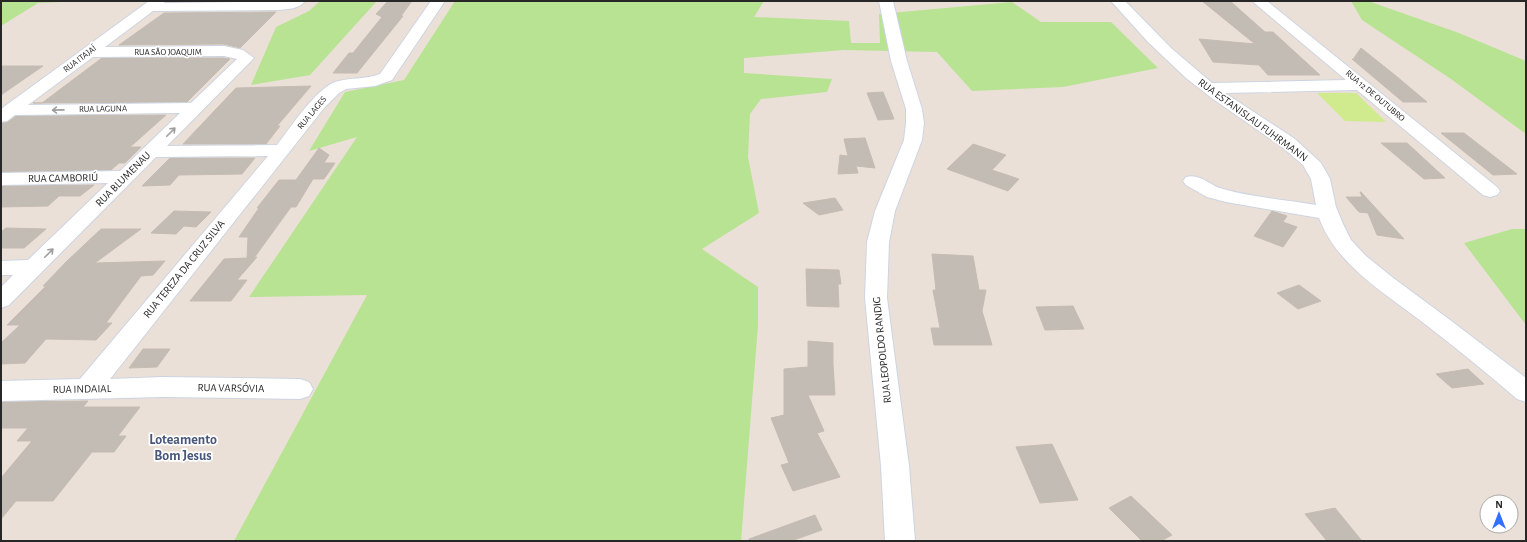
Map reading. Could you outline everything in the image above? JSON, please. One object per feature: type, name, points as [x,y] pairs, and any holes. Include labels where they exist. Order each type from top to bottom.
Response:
[{"type":"street","name":"RUA LAGES","points":[[282,150],[328,93],[342,86],[372,82],[386,77],[438,1]]},
{"type":"street","name":"RUA LEOPOLDO RANDIG","points":[[886,1],[899,61],[914,109],[916,123],[914,140],[885,211],[878,242],[876,298],[895,466],[900,541]]},
{"type":"street","name":"RUA ESTANISLAU FUHRMANN","points":[[1118,1],[1174,61],[1209,88],[1271,131],[1311,162],[1319,174],[1328,213],[1336,231],[1350,252],[1371,272],[1526,392]]},
{"type":"street","name":"RUA 12 DE OUTUBRO","points":[[1259,1],[1490,191]]},
{"type":"street","points":[[154,4],[279,6],[294,3]]},
{"type":"street","name":"RUA ITAJAÍ","points":[[6,114],[154,4]]},
{"type":"street","name":"RUA SÃO JOAQUIM","points":[[89,52],[224,51],[238,53],[246,58]]},
{"type":"street","name":"RUA BLUMENAU","points":[[1,300],[246,58]]},
{"type":"street","points":[[1209,88],[1363,85]]},
{"type":"street","name":"RUA LAGUNA","points":[[6,114],[195,108]]},
{"type":"street","points":[[151,152],[282,150]]},
{"type":"street","name":"RUA TEREZA DA CRUZ SILVA","points":[[87,389],[282,150]]},
{"type":"street","name":"RUA CAMBORIÚ","points":[[1,179],[125,177]]},
{"type":"street","points":[[1193,181],[1214,192],[1226,196],[1328,213]]},
{"type":"street","points":[[1,268],[34,267]]},
{"type":"street","name":"RUA INDAIAL","points":[[1,390],[163,387]]},
{"type":"street","name":"RUA VARSÓVIA","points":[[163,387],[300,389]]},
{"type":"green space","points":[[1,1],[88,1],[38,3],[1,26]]},
{"type":"green space","points":[[320,1],[377,1],[310,75],[251,85],[276,27],[309,11]]},
{"type":"green space","points":[[455,1],[764,1],[754,17],[849,21],[851,43],[880,43],[879,14],[1012,2],[1041,22],[1111,22],[1158,68],[1063,87],[972,91],[937,52],[844,50],[744,58],[744,73],[832,79],[827,92],[761,99],[750,114],[748,157],[759,213],[702,249],[758,287],[758,325],[741,541],[234,541],[367,295],[249,297],[357,137],[309,151],[345,92],[404,80]]},
{"type":"green space","points":[[1351,1],[1368,1],[1459,33],[1526,61],[1526,134],[1451,79],[1362,20]]},
{"type":"green space","points":[[1317,93],[1356,93],[1386,122],[1345,121]]},
{"type":"green space","points":[[1512,229],[1526,229],[1526,325],[1464,243]]},
{"type":"building","points":[[388,1],[412,1],[401,16],[403,16],[357,73],[333,73],[349,53],[353,53],[382,17],[376,14]]},
{"type":"building","points":[[1202,1],[1230,1],[1265,32],[1273,32],[1320,75],[1268,75],[1259,65],[1213,62],[1199,39],[1255,44]]},
{"type":"building","points":[[276,12],[240,48],[224,44],[119,45],[164,13]]},
{"type":"building","points":[[1361,48],[1427,102],[1403,102],[1352,59],[1355,59],[1354,58]]},
{"type":"building","points":[[102,58],[230,59],[187,102],[42,103]]},
{"type":"building","points":[[1,66],[43,66],[1,95]]},
{"type":"building","points":[[311,86],[277,126],[280,126],[266,144],[183,144],[236,88]]},
{"type":"building","points":[[883,92],[894,119],[878,120],[867,93]]},
{"type":"building","points":[[166,115],[130,147],[141,147],[125,163],[119,163],[111,170],[1,172],[1,123],[8,122],[16,116]]},
{"type":"building","points":[[1441,133],[1464,133],[1517,174],[1493,175]]},
{"type":"building","points":[[865,138],[875,168],[856,166],[858,173],[838,174],[840,155],[848,156],[844,139]]},
{"type":"building","points":[[1381,143],[1407,143],[1445,178],[1424,179]]},
{"type":"building","points":[[973,144],[1006,155],[992,170],[1019,179],[1008,191],[947,169]]},
{"type":"building","points":[[319,148],[329,155],[324,163],[335,163],[324,179],[313,179],[296,207],[291,207],[254,258],[257,257],[237,280],[247,280],[231,301],[190,301],[224,259],[247,258],[248,237],[239,237],[259,208],[257,208],[279,180],[296,180]]},
{"type":"building","points":[[170,158],[255,158],[242,174],[179,175],[170,185],[142,186]]},
{"type":"building","points":[[94,185],[80,196],[59,196],[48,206],[1,207],[1,186]]},
{"type":"building","points":[[1360,192],[1404,239],[1377,235],[1368,213],[1359,212],[1346,197],[1362,197]]},
{"type":"building","points":[[835,198],[843,210],[819,215],[803,203]]},
{"type":"building","points":[[174,211],[211,212],[196,227],[184,226],[176,234],[151,233]]},
{"type":"building","points":[[1272,211],[1287,216],[1283,222],[1297,227],[1283,247],[1254,236]]},
{"type":"building","points":[[6,228],[46,229],[24,248],[1,248],[1,232]]},
{"type":"building","points":[[101,229],[141,229],[95,263],[165,261],[153,275],[141,276],[106,323],[112,323],[96,340],[46,339],[25,363],[1,364],[1,343],[20,325],[7,325],[46,286],[43,286],[66,262]]},
{"type":"building","points":[[932,254],[973,256],[979,290],[986,290],[982,311],[992,345],[934,345],[931,328],[940,328],[933,290],[936,290]]},
{"type":"building","points":[[806,269],[839,270],[841,284],[838,284],[839,307],[807,306]]},
{"type":"building","points":[[1299,285],[1321,301],[1298,309],[1277,293]]},
{"type":"building","points":[[1073,306],[1084,329],[1045,330],[1036,307]]},
{"type":"building","points":[[808,341],[833,343],[835,395],[808,395],[824,431],[817,433],[840,477],[793,491],[781,465],[789,463],[771,418],[784,415],[784,369],[808,367]]},
{"type":"building","points":[[143,349],[170,349],[157,367],[129,368]]},
{"type":"building","points":[[1468,369],[1484,384],[1452,388],[1436,374]]},
{"type":"building","points":[[88,401],[83,407],[140,407],[118,436],[126,436],[114,452],[92,452],[53,501],[16,501],[1,519],[1,478],[32,441],[17,441],[28,428],[1,428],[1,402]]},
{"type":"building","points":[[1052,444],[1078,500],[1040,503],[1016,447]]},
{"type":"building","points":[[1131,496],[1172,535],[1161,541],[1142,541],[1109,508]]},
{"type":"building","points":[[1335,508],[1362,541],[1327,541],[1305,514]]},
{"type":"building","points":[[815,515],[822,530],[791,541],[749,541],[749,539]]},
{"type":"district","name":"Loteamento Bom Jesus","points":[[183,448]]}]
